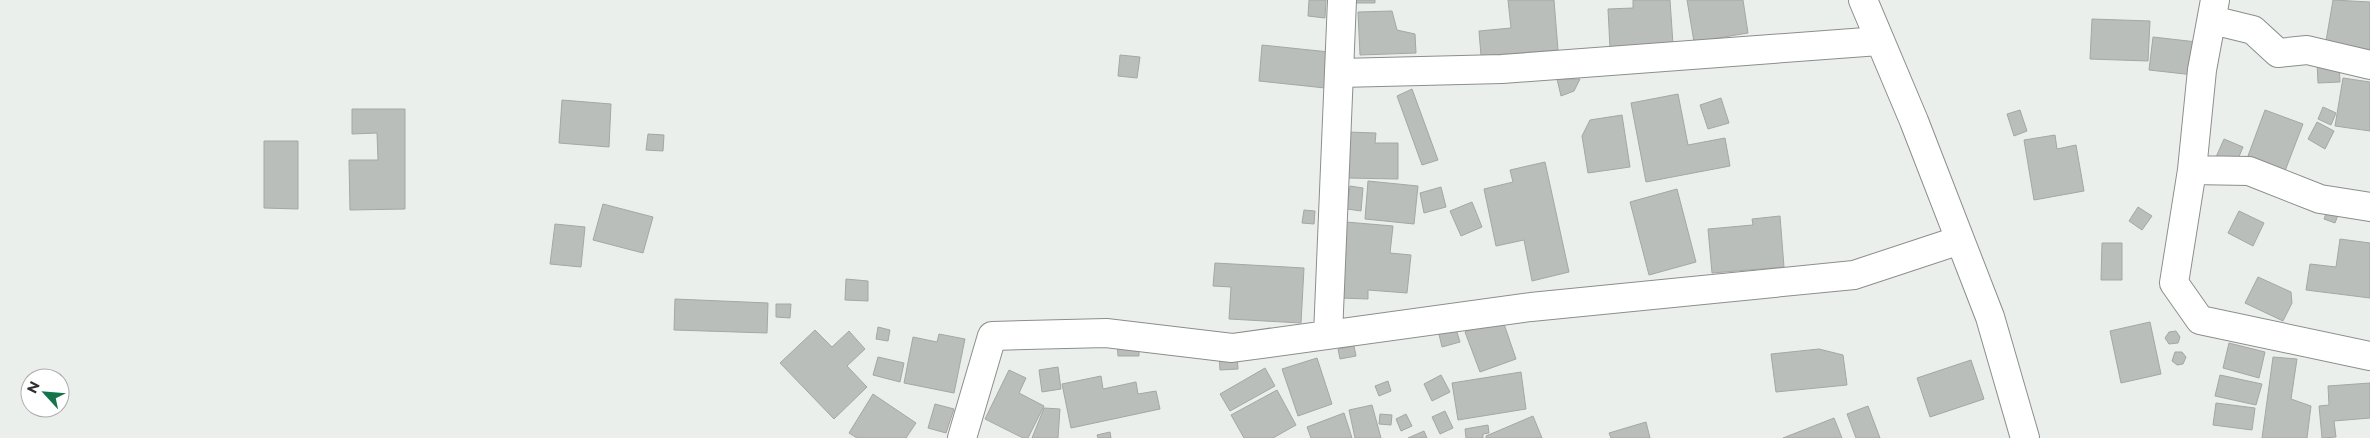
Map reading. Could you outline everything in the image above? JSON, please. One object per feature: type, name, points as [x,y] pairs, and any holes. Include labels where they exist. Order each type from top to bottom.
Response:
[{"type":"street","points":[[1328,335],[1342,0]]},
{"type":"street","points":[[1862,0],[1914,121],[1990,317],[2025,438]]},
{"type":"street","points":[[2370,65],[2307,50],[2278,53],[2253,30],[2214,10],[2202,70],[2192,170],[2174,283],[2200,320],[2370,356]]},
{"type":"street","points":[[1340,73],[1502,69],[1879,41]]},
{"type":"street","points":[[2192,170],[2249,171],[2320,199],[2370,207]]},
{"type":"street","points":[[962,438],[992,336],[1106,333],[1232,348],[1531,307],[1854,274],[1960,240]]},
{"type":"building","points":[[1309,0],[1326,0],[1325,18],[1308,16]]},
{"type":"building","points":[[1352,0],[1375,0],[1375,3],[1352,3]]},
{"type":"building","points":[[1508,0],[1554,0],[1558,50],[1481,56],[1479,31],[1511,28]]},
{"type":"building","points":[[1633,0],[1670,0],[1673,44],[1610,48],[1608,9],[1633,8]]},
{"type":"building","points":[[1687,0],[1743,0],[1748,33],[1694,42]]},
{"type":"building","points":[[2333,0],[2370,2],[2370,50],[2326,41]]},
{"type":"building","points":[[1392,11],[1397,30],[1415,34],[1416,53],[1360,55],[1358,12]]},
{"type":"building","points":[[2092,19],[2150,21],[2148,61],[2090,59]]},
{"type":"building","points":[[2153,37],[2197,42],[2194,75],[2149,70]]},
{"type":"building","points":[[1262,45],[1329,52],[1325,88],[1259,81]]},
{"type":"building","points":[[1120,55],[1140,57],[1137,78],[1118,76]]},
{"type":"building","points":[[2339,61],[2340,82],[2318,83],[2317,62]]},
{"type":"building","points":[[2343,78],[2370,82],[2370,131],[2335,126]]},
{"type":"building","points":[[1557,79],[1580,79],[1574,91],[1561,96]]},
{"type":"building","points":[[1412,89],[1438,160],[1422,165],[1397,96]]},
{"type":"building","points":[[1678,94],[1688,145],[1725,138],[1730,166],[1646,182],[1631,103]]},
{"type":"building","points":[[1721,98],[1729,123],[1708,129],[1700,105]]},
{"type":"building","points":[[562,100],[611,104],[609,147],[559,143]]},
{"type":"building","points":[[2323,107],[2336,113],[2331,125],[2318,119]]},
{"type":"building","points":[[352,109],[405,109],[405,209],[350,210],[349,160],[378,160],[377,133],[352,134]]},
{"type":"building","points":[[2020,110],[2027,131],[2014,136],[2007,114]]},
{"type":"building","points":[[2265,110],[2303,124],[2285,171],[2248,156]]},
{"type":"building","points":[[1622,115],[1630,167],[1588,173],[1582,136],[1590,120]]},
{"type":"building","points":[[2317,122],[2334,131],[2325,149],[2308,139]]},
{"type":"building","points":[[1348,132],[1376,133],[1375,143],[1398,143],[1398,179],[1348,178]]},
{"type":"building","points":[[648,134],[664,135],[663,151],[646,150]]},
{"type":"building","points":[[2055,135],[2057,149],[2076,145],[2084,191],[2034,200],[2024,140]]},
{"type":"building","points":[[2224,139],[2243,147],[2235,166],[2216,157]]},
{"type":"building","points":[[264,141],[298,141],[298,209],[264,208]]},
{"type":"building","points":[[1545,162],[1569,272],[1532,281],[1524,240],[1496,246],[1484,189],[1513,182],[1510,170]]},
{"type":"building","points":[[1368,181],[1418,186],[1414,224],[1365,219]]},
{"type":"building","points":[[1350,186],[1363,188],[1361,211],[1347,209]]},
{"type":"building","points":[[1441,187],[1446,207],[1424,213],[1420,193]]},
{"type":"building","points":[[1677,189],[1696,262],[1649,275],[1630,202]]},
{"type":"building","points":[[1472,202],[1482,227],[1461,236],[1450,211]]},
{"type":"building","points":[[603,204],[653,217],[643,253],[593,240]]},
{"type":"building","points":[[2329,206],[2340,210],[2335,223],[2324,219]]},
{"type":"building","points":[[2138,207],[2152,216],[2142,230],[2129,221]]},
{"type":"building","points":[[1304,210],[1315,211],[1314,224],[1302,223]]},
{"type":"building","points":[[2239,211],[2264,223],[2253,246],[2228,233]]},
{"type":"building","points":[[1780,216],[1784,267],[1712,273],[1708,229],[1753,225],[1752,219]]},
{"type":"building","points":[[1346,222],[1393,226],[1390,253],[1411,255],[1407,293],[1368,290],[1368,299],[1340,298]]},
{"type":"building","points":[[555,224],[585,227],[581,267],[550,264]]},
{"type":"building","points":[[2340,239],[2370,243],[2370,298],[2306,290],[2310,264],[2336,267]]},
{"type":"building","points":[[2102,243],[2122,243],[2122,280],[2101,280]]},
{"type":"building","points":[[1215,263],[1304,268],[1301,323],[1229,319],[1231,287],[1213,286]]},
{"type":"building","points":[[2258,277],[2291,292],[2292,303],[2283,321],[2245,303]]},
{"type":"building","points":[[846,279],[868,281],[868,301],[845,300]]},
{"type":"building","points":[[675,299],[768,303],[767,333],[674,330]]},
{"type":"building","points":[[776,304],[791,304],[790,318],[776,317]]},
{"type":"building","points":[[1502,318],[1516,359],[1480,372],[1465,332]]},
{"type":"building","points":[[2150,322],[2161,374],[2121,383],[2110,331]]},
{"type":"building","points":[[1455,326],[1460,342],[1442,347],[1438,330]]},
{"type":"building","points":[[878,327],[890,330],[888,341],[876,339]]},
{"type":"building","points":[[815,330],[832,347],[849,331],[865,349],[847,366],[867,387],[834,419],[780,363]]},
{"type":"building","points":[[2176,331],[2180,337],[2178,343],[2169,344],[2165,338],[2169,332]]},
{"type":"building","points":[[939,334],[965,339],[954,393],[904,383],[913,337],[937,342]]},
{"type":"building","points":[[1117,343],[1139,343],[1139,356],[1118,356]]},
{"type":"building","points":[[2229,343],[2265,352],[2259,378],[2223,368]]},
{"type":"building","points":[[1354,346],[1356,356],[1340,359],[1338,349]]},
{"type":"building","points":[[1819,349],[1843,355],[1847,385],[1776,392],[1771,354]]},
{"type":"building","points":[[2175,352],[2182,352],[2186,357],[2183,364],[2177,365],[2172,361]]},
{"type":"building","points":[[1237,353],[1238,369],[1220,370],[1219,354]]},
{"type":"building","points":[[878,357],[904,363],[900,382],[873,375]]},
{"type":"building","points":[[2273,357],[2297,359],[2291,399],[2311,406],[2307,438],[2262,438]]},
{"type":"building","points":[[1317,358],[1332,404],[1298,416],[1282,369]]},
{"type":"building","points":[[1971,360],[1984,399],[1930,417],[1917,378]]},
{"type":"building","points":[[1058,367],[1061,389],[1042,392],[1039,370]]},
{"type":"building","points":[[1265,368],[1275,386],[1230,411],[1220,394]]},
{"type":"building","points":[[1009,370],[1026,378],[1019,393],[1044,406],[1028,438],[1023,438],[985,419]]},
{"type":"building","points":[[1521,372],[1526,409],[1458,420],[1452,383]]},
{"type":"building","points":[[1441,375],[1450,392],[1432,401],[1424,384]]},
{"type":"building","points":[[2220,375],[2262,384],[2256,405],[2215,396]]},
{"type":"building","points":[[1101,376],[1103,389],[1136,382],[1138,394],[1156,391],[1160,409],[1071,428],[1062,384]]},
{"type":"building","points":[[1388,381],[1391,391],[1379,396],[1375,386]]},
{"type":"building","points":[[2370,383],[2370,418],[2334,421],[2336,437],[2322,438],[2319,406],[2329,405],[2328,386]]},
{"type":"building","points":[[1277,390],[1296,425],[1273,438],[1244,438],[1231,415]]},
{"type":"building","points":[[873,394],[916,423],[906,438],[857,438],[849,433]]},
{"type":"building","points":[[2216,403],[2255,408],[2252,430],[2213,425]]},
{"type":"building","points":[[935,404],[954,409],[946,433],[928,428]]},
{"type":"building","points":[[1372,405],[1381,438],[1355,438],[1349,410]]},
{"type":"building","points":[[1868,406],[1880,438],[1856,438],[1847,414]]},
{"type":"building","points":[[1044,408],[1060,409],[1058,438],[1032,438]]},
{"type":"building","points":[[1445,411],[1453,428],[1440,434],[1432,417]]},
{"type":"building","points":[[1344,413],[1352,438],[1311,438],[1307,427]]},
{"type":"building","points":[[1380,414],[1392,415],[1391,425],[1379,424]]},
{"type":"building","points":[[1406,414],[1412,426],[1401,431],[1396,419]]},
{"type":"building","points":[[1533,416],[1542,438],[1486,438],[1486,436]]},
{"type":"building","points":[[1834,418],[1842,438],[1783,438]]},
{"type":"building","points":[[1646,422],[1650,438],[1611,438],[1609,433]]},
{"type":"building","points":[[1488,425],[1489,433],[1483,434],[1483,438],[1466,438],[1465,429]]},
{"type":"building","points":[[1424,431],[1427,438],[1408,438]]},
{"type":"building","points":[[1110,432],[1111,438],[1098,438],[1097,435]]}]
